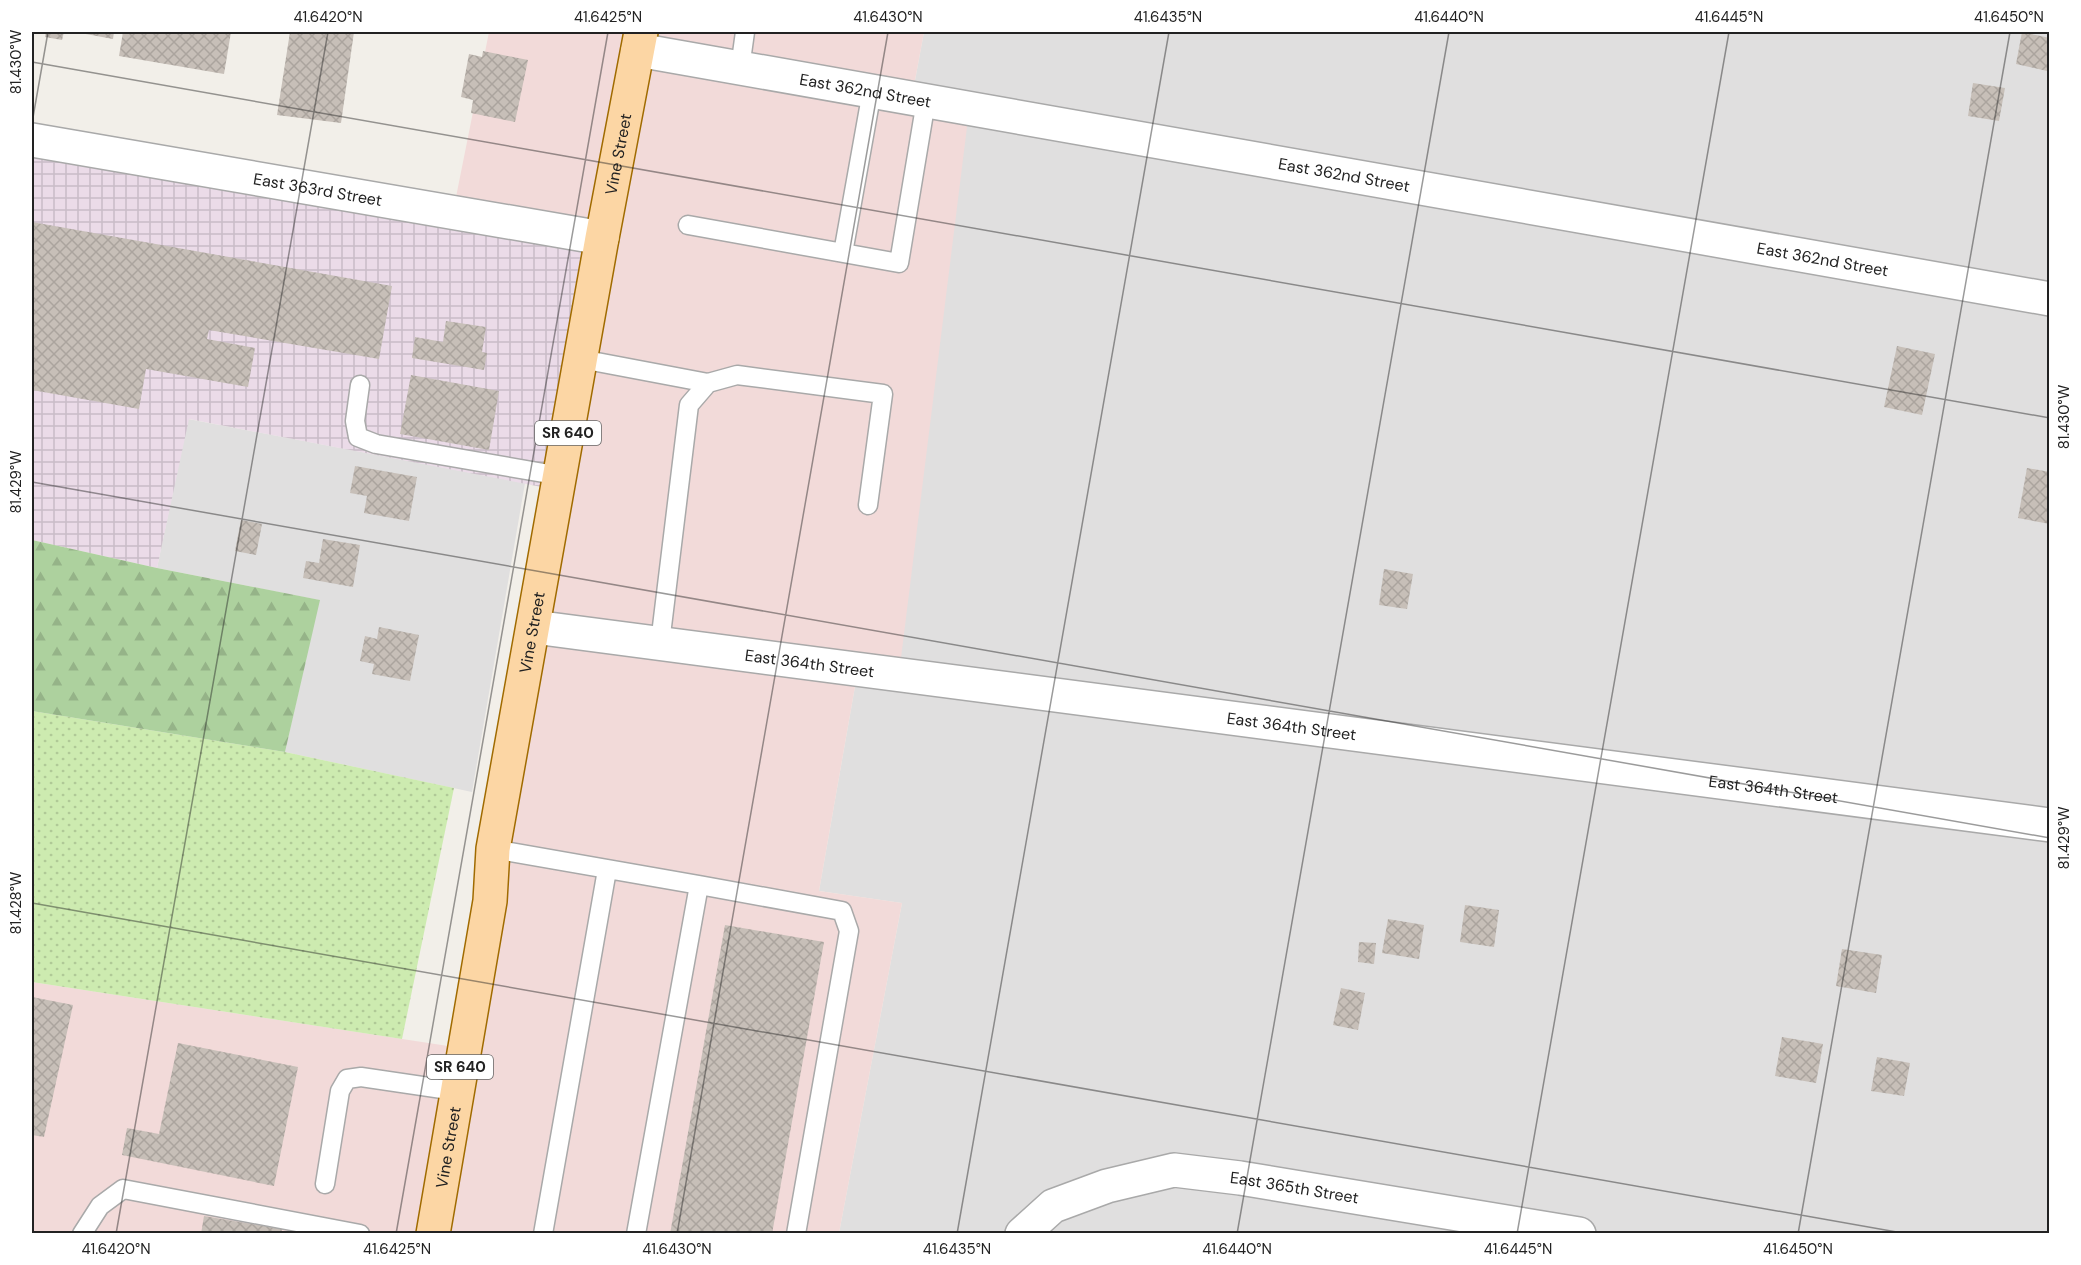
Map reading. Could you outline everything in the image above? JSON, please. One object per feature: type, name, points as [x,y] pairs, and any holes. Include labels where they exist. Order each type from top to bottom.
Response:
[{"type":"main road","name":"Vine Street","points":[[433,1233],[490,901],[493,849],[602,238],[640,41]]},
{"type":"street","name":"East 362nd Street","points":[[640,41],[740,68],[2049,299]]},
{"type":"street","name":"East 363rd Street","points":[[32,140],[602,238]]},
{"type":"street","name":"East 364th Street","points":[[534,627],[2049,825]]},
{"type":"street","name":"East 365th Street","points":[[1022,1233],[1053,1206],[1107,1186],[1174,1170],[1252,1180],[1579,1233]]},
{"type":"lane","points":[[740,68],[745,32]]},
{"type":"lane","points":[[843,254],[872,91]]},
{"type":"lane","points":[[688,225],[899,263],[926,101]]},
{"type":"lane","points":[[581,359],[708,383],[737,375],[883,394],[868,505]]},
{"type":"lane","points":[[660,643],[688,405],[708,383]]},
{"type":"lane","points":[[360,385],[355,422],[358,437],[376,444],[561,476]]},
{"type":"lane","points":[[493,849],[842,911],[849,931],[796,1233]]},
{"type":"lane","points":[[543,1233],[607,870]]},
{"type":"lane","points":[[636,1233],[699,885]]},
{"type":"lane","points":[[325,1184],[340,1091],[347,1079],[361,1077],[456,1091]]},
{"type":"lane","points":[[82,1233],[100,1206],[123,1190],[339,1232],[360,1233]]},
{"type":"shaded area","points":[[489,32],[631,32],[595,229],[455,202]]},
{"type":"shaded area","points":[[650,32],[924,32],[913,91],[648,44]]},
{"type":"shaded area","points":[[924,32],[2049,32],[2049,1233],[839,1233],[902,903],[819,891],[857,675],[913,91]]},
{"type":"shaded area","points":[[645,59],[968,119],[900,666],[545,621]]},
{"type":"shaded area","points":[[32,150],[591,244],[547,488],[189,419],[157,568],[32,540]]},
{"type":"shaded area","points":[[188,419],[525,483],[472,792],[285,752],[319,600],[157,568]]},
{"type":"shaded area","points":[[545,637],[857,675],[819,891],[902,903],[839,1233],[443,1234]]},
{"type":"shaded area","points":[[32,982],[448,1046],[416,1233],[32,1233]]},
{"type":"green space","points":[[32,540],[157,568],[320,600],[285,752],[32,711]]},
{"type":"green space","points":[[32,711],[285,752],[454,788],[402,1039],[32,982]]},
{"type":"building","points":[[46,32],[64,32],[62,40],[45,37]]},
{"type":"building","points":[[75,32],[114,32],[113,39]]},
{"type":"building","points":[[123,32],[231,32],[224,74],[119,56]]},
{"type":"building","points":[[290,32],[354,32],[341,123],[277,115]]},
{"type":"building","points":[[2022,32],[2050,38],[2047,71],[2016,64]]},
{"type":"building","points":[[483,51],[528,60],[515,122],[471,113],[473,100],[461,97],[469,54],[482,57]]},
{"type":"building","points":[[1973,83],[2005,88],[1999,121],[1968,116]]},
{"type":"building","points":[[32,222],[392,286],[379,359],[209,330],[207,339],[255,348],[248,387],[146,369],[139,409],[32,390]]},
{"type":"building","points":[[446,321],[486,327],[482,352],[487,353],[484,370],[412,358],[415,337],[443,342]]},
{"type":"building","points":[[1897,346],[1935,354],[1922,415],[1884,407]]},
{"type":"building","points":[[411,375],[499,391],[489,450],[400,434]]},
{"type":"building","points":[[355,466],[417,477],[409,521],[364,513],[367,496],[350,493]]},
{"type":"building","points":[[2027,468],[2050,472],[2050,524],[2018,518]]},
{"type":"building","points":[[241,520],[262,524],[256,555],[235,551]]},
{"type":"building","points":[[323,539],[360,545],[353,587],[303,578],[306,561],[319,563]]},
{"type":"building","points":[[1384,569],[1413,574],[1407,609],[1379,605]]},
{"type":"building","points":[[379,627],[419,635],[410,681],[372,674],[374,664],[360,661],[365,636],[377,639]]},
{"type":"building","points":[[1465,905],[1499,910],[1494,947],[1460,942]]},
{"type":"building","points":[[1388,919],[1424,925],[1419,959],[1382,953]]},
{"type":"building","points":[[725,925],[824,942],[772,1234],[670,1234]]},
{"type":"building","points":[[1359,942],[1376,943],[1374,964],[1358,962]]},
{"type":"building","points":[[1842,949],[1882,955],[1876,993],[1836,986]]},
{"type":"building","points":[[1341,988],[1365,993],[1358,1030],[1333,1025]]},
{"type":"building","points":[[32,997],[73,1005],[44,1137],[32,1135]]},
{"type":"building","points":[[1782,1037],[1823,1044],[1816,1083],[1775,1076]]},
{"type":"building","points":[[178,1043],[298,1067],[274,1186],[122,1155],[127,1128],[159,1134]]},
{"type":"building","points":[[1877,1057],[1910,1063],[1904,1096],[1871,1091]]},
{"type":"building","points":[[204,1216],[282,1229],[281,1234],[201,1234]]}]
